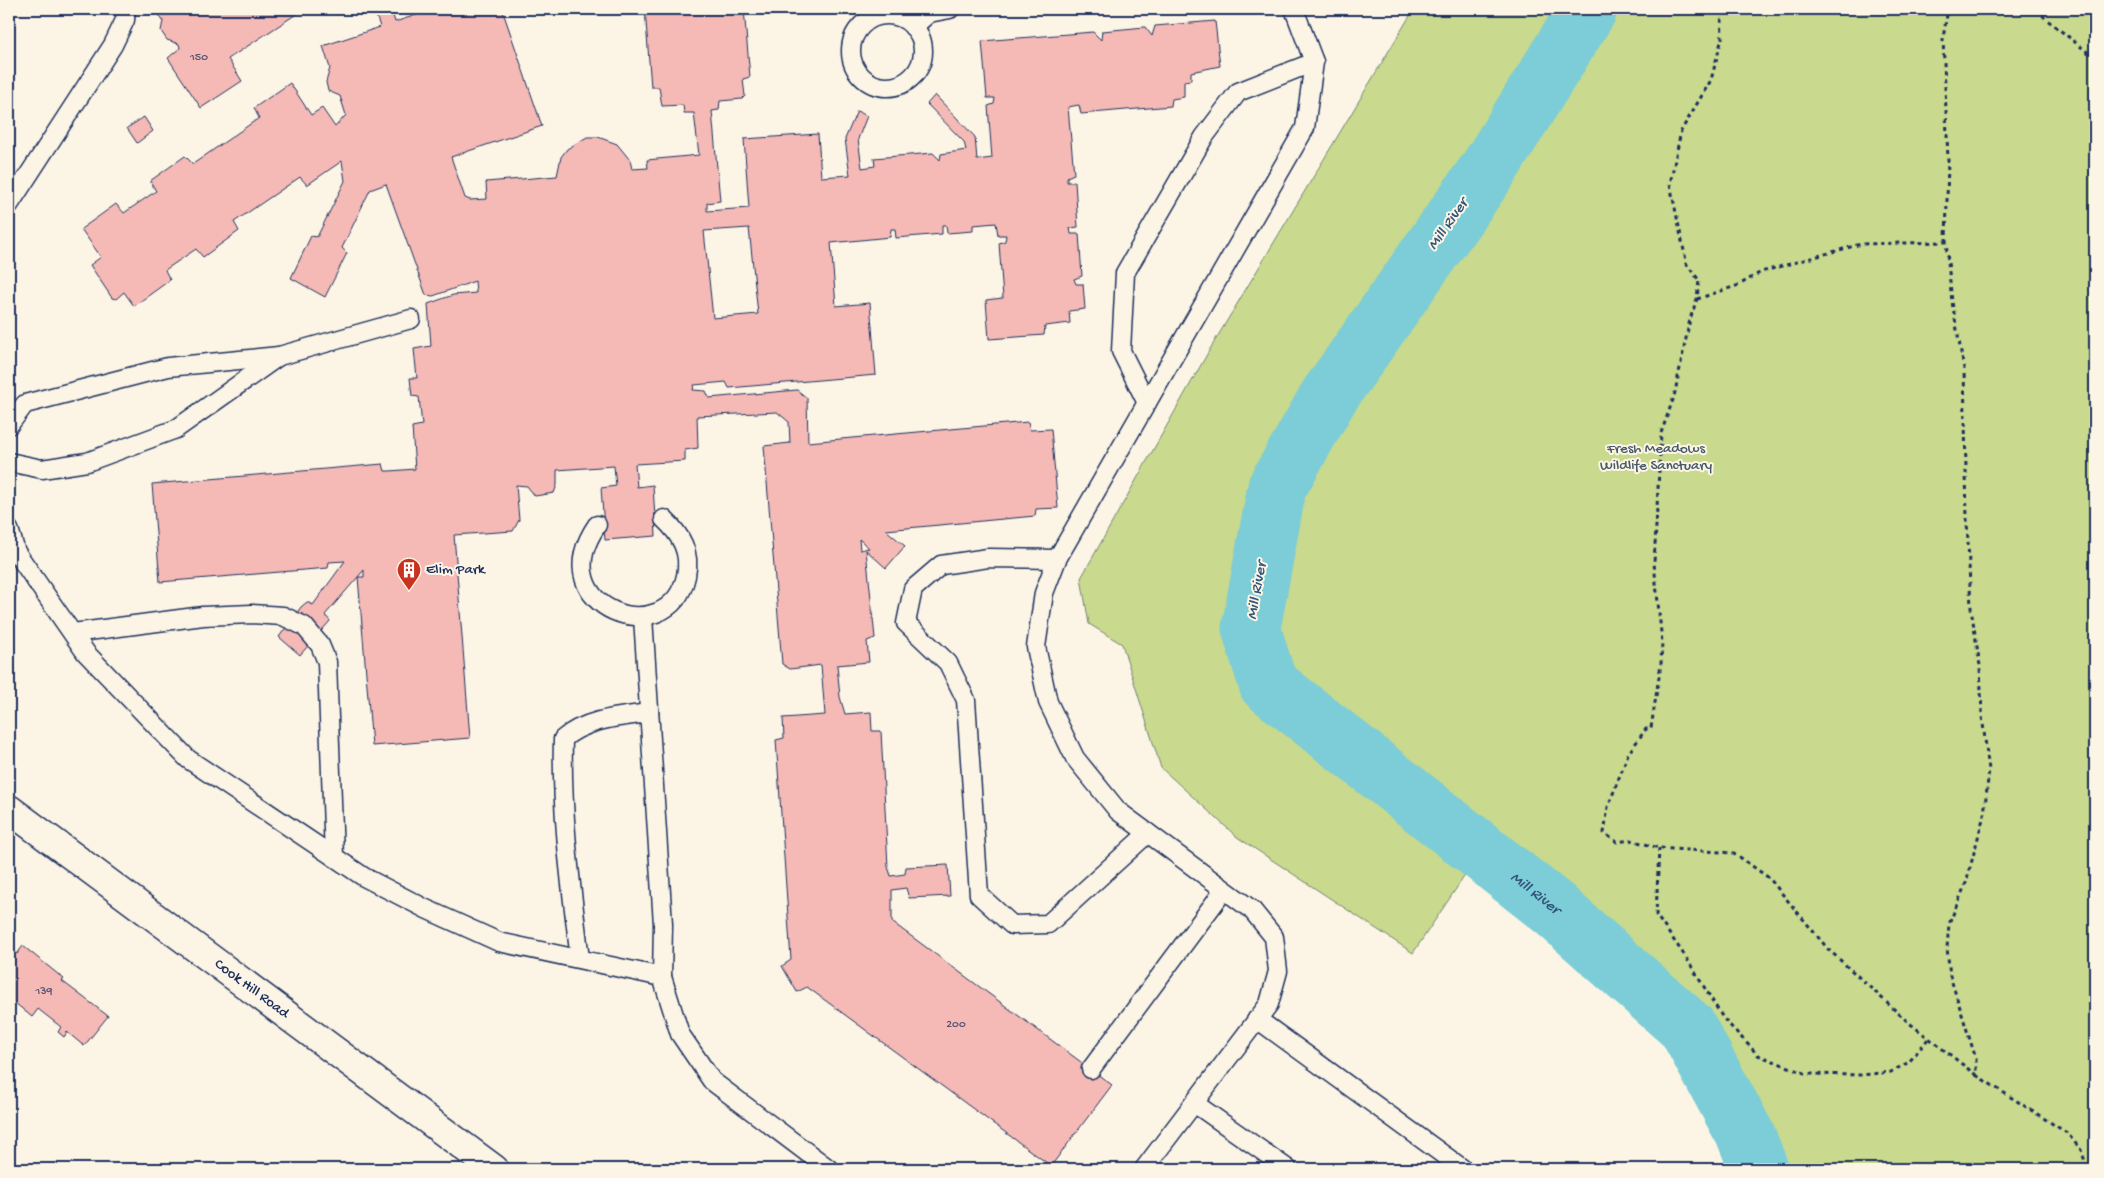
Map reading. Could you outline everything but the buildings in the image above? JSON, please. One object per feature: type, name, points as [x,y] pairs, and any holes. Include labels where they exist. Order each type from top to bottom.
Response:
[{"type":"street","name":"Cook Hill Road","points":[[9,809],[494,1169]]},
{"type":"lane","points":[[9,205],[113,45],[124,20],[126,9]]},
{"type":"lane","points":[[913,27],[929,13],[950,9]]},
{"type":"lane","points":[[1144,1169],[1269,1004],[1278,971],[1274,937],[1252,910],[1118,811],[1075,758],[1048,702],[1036,647],[1044,593],[1057,559],[1305,128],[1314,62],[1294,9]]},
{"type":"lane","points":[[887,15],[899,17],[913,27],[918,32],[922,43],[923,55],[920,66],[913,76],[903,84],[892,87],[880,87],[860,75],[853,65],[850,54],[851,42],[856,30],[864,22],[875,16],[887,15]]},
{"type":"lane","points":[[1147,402],[1121,351],[1125,273],[1204,136],[1238,92],[1314,62]]},
{"type":"lane","points":[[9,425],[25,404],[159,369],[279,356],[411,319]]},
{"type":"lane","points":[[9,462],[42,469],[88,462],[176,429],[279,356]]},
{"type":"lane","points":[[596,525],[588,537],[582,553],[582,570],[587,586],[596,601],[610,611],[626,616],[643,617],[660,611],[675,600],[684,584],[688,566],[686,548],[678,532],[664,520]]},
{"type":"lane","points":[[9,529],[16,552],[86,653],[188,759],[364,877],[426,909],[499,942],[662,978]]},
{"type":"lane","points":[[1057,559],[988,558],[940,564],[913,589],[906,623],[948,663],[966,700],[979,895],[1012,925],[1048,924],[1148,833]]},
{"type":"lane","points":[[73,633],[203,616],[252,614],[283,616],[304,626],[320,645],[327,662],[334,857]]},
{"type":"lane","points":[[643,617],[663,924],[662,978],[680,1034],[712,1081],[829,1169]]},
{"type":"lane","points":[[580,959],[570,878],[564,805],[563,739],[573,730],[610,718],[649,713]]},
{"type":"lane","points":[[1090,1069],[1224,890]]},
{"type":"lane","points":[[1257,1019],[1463,1169]]},
{"type":"lane","points":[[1194,1103],[1288,1169]]},
{"type":"path","points":[[1721,9],[1722,38],[1711,80],[1681,131],[1670,184],[1687,265],[1699,280],[1697,299],[1690,319],[1674,397],[1661,433],[1654,563],[1662,642],[1656,704],[1651,728],[1646,730],[1628,754],[1608,807],[1604,833],[1617,842],[1632,840],[1659,848],[1734,853],[1769,878],[1828,949],[1928,1039],[1976,1075],[2053,1123],[2071,1138],[2080,1150],[2088,1169]]},
{"type":"path","points":[[1948,9],[1943,38],[1948,160],[1946,242],[1952,302],[1964,369],[1971,608],[1980,666],[1982,716],[1990,770],[1984,816],[1966,883],[1949,924],[1947,948],[1950,976],[1976,1059],[1976,1075]]},
{"type":"path","points":[[2037,9],[2046,19],[2095,58]]},
{"type":"path","points":[[1697,299],[1739,285],[1761,272],[1861,244],[1946,242]]},
{"type":"path","points":[[1659,848],[1656,916],[1687,959],[1722,1018],[1758,1055],[1807,1074],[1862,1075],[1891,1072],[1909,1062],[1928,1039]]},
{"type":"green space","name":"Fresh Meadows Wildlife Sanctuary","points":[[1414,9],[2095,9],[2095,1169],[1778,1169],[1724,1127],[1692,1074],[1627,988],[1581,946],[1500,883],[1476,859],[1413,953],[1237,837],[1161,768],[1122,644],[1089,624],[1081,578],[1210,349]]},
{"type":"waterway","name":"Mill River","points":[[1588,9],[1488,170],[1329,396],[1277,487],[1251,628],[1268,684],[1554,909],[1687,1027],[1746,1136],[1759,1169]]},
{"type":"place","name":"Elim Park","points":[[409,591]]}]
